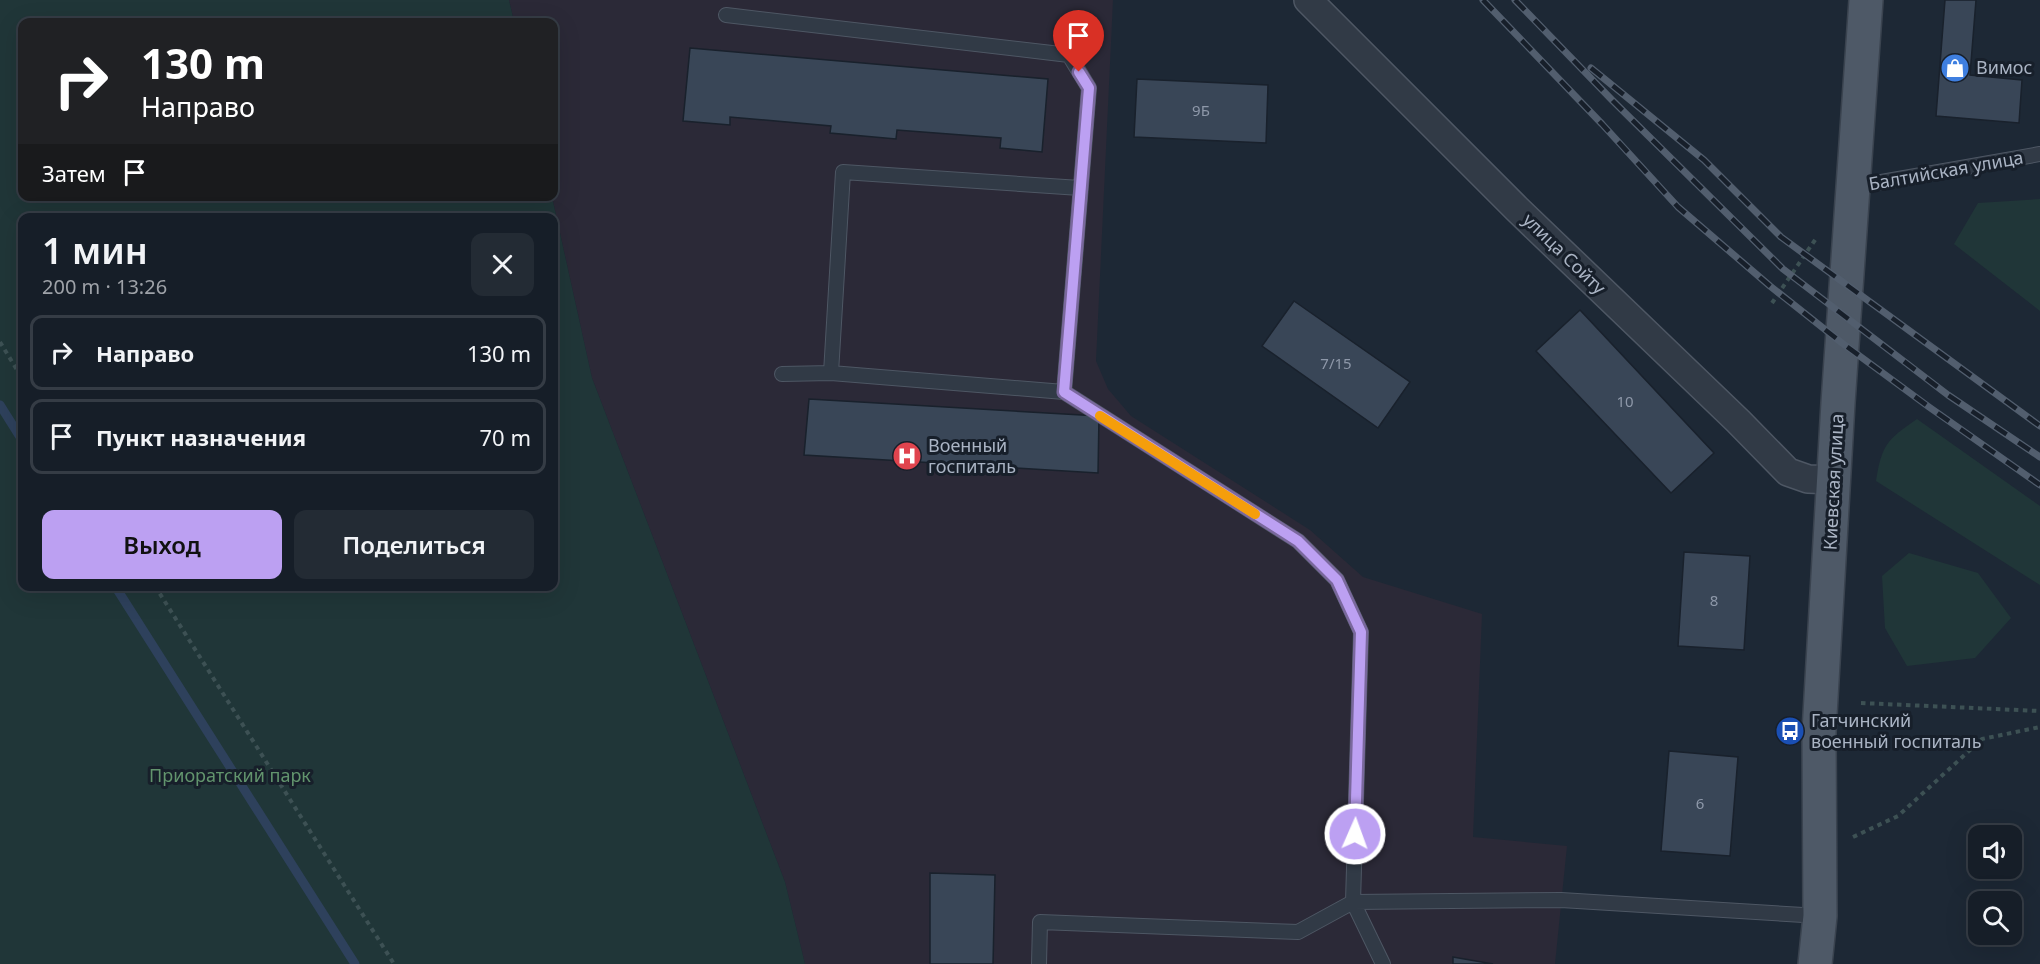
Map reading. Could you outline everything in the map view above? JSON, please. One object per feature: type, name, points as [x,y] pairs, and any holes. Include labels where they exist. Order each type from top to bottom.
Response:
[{"type":"main road","name":"Киевская улица","points":[[1815,964],[1820,915],[1819,732],[1838,403],[1866,0]]},
{"type":"street","name":"улица Сойту","points":[[1308,0],[1509,201],[1788,472],[1808,479],[1835,480]]},
{"type":"lane","points":[[726,15],[1069,55],[1089,88],[1064,392]]},
{"type":"lane","name":"Балтийская улица","points":[[1853,187],[2040,154]]},
{"type":"lane","points":[[831,373],[843,172],[1080,188]]},
{"type":"lane","points":[[782,374],[831,373],[1064,392],[1298,541],[1337,580],[1361,632],[1353,902],[1383,964]]},
{"type":"lane","points":[[1039,964],[1040,922],[1298,932],[1353,902],[1562,900],[1820,915]]},
{"type":"path","points":[[1772,303],[1819,234]]},
{"type":"path","points":[[0,342],[18,371]]},
{"type":"path","points":[[158,591],[394,964]]},
{"type":"path","points":[[1862,703],[2040,711]]},
{"type":"path","points":[[1853,837],[1898,816],[1982,739],[2040,727]]},
{"type":"shaded area","name":"Военный госпиталь","points":[[509,0],[1113,0],[1096,361],[1108,389],[1131,416],[1310,530],[1363,577],[1482,614],[1473,837],[1567,846],[1555,964],[805,964],[785,882],[592,378],[558,224],[558,213],[556,213],[553,201],[558,201],[558,18],[513,18]]},
{"type":"green space","name":"Приоратский парк","points":[[0,0],[509,0],[513,18],[18,18],[18,201],[553,201],[556,213],[18,213],[18,591],[558,591],[558,224],[592,378],[785,882],[805,964],[0,964]]},
{"type":"green space","points":[[2040,199],[2040,311],[1954,244],[1978,203]]},
{"type":"green space","points":[[1917,419],[2040,506],[2040,585],[1876,481],[1881,459],[1888,444],[1892,438]]},
{"type":"green space","points":[[1909,553],[1978,573],[2011,618],[1975,658],[1907,666],[1885,628],[1882,576]]},
{"type":"building","name":"Вимос","points":[[1945,0],[1976,0],[1970,75],[2022,80],[2019,123],[1936,116]]},
{"type":"building","points":[[690,48],[1048,79],[1042,152],[1000,148],[1001,138],[897,130],[896,139],[830,133],[831,126],[730,117],[730,125],[683,121]]},
{"type":"building","points":[[1137,79],[1268,85],[1266,143],[1134,137]]},
{"type":"building","points":[[1294,301],[1410,382],[1378,428],[1262,346]]},
{"type":"building","points":[[1580,310],[1714,453],[1671,493],[1536,351]]},
{"type":"building","points":[[809,399],[1099,416],[1098,473],[804,455]]},
{"type":"building","points":[[1684,552],[1750,556],[1744,650],[1678,646]]},
{"type":"building","points":[[1669,751],[1738,757],[1730,856],[1661,851]]},
{"type":"building","points":[[930,873],[995,875],[993,964],[930,964]]},
{"type":"building","points":[[1453,957],[1493,964],[1453,964]]},
{"type":"waterway","points":[[0,405],[18,434]]},
{"type":"waterway","points":[[118,591],[355,964]]},
{"type":"railway","points":[[1483,0],[1678,207],[1770,286],[1842,343],[2040,485]]},
{"type":"railway","points":[[1515,0],[1612,100],[1783,269],[1948,395],[2040,457]]},
{"type":"railway","points":[[1591,68],[1704,160],[1781,237],[2040,426]]},
{"type":"slow traffic","points":[[1100,416],[1255,514]]},
{"type":"place","name":"Вимос","points":[[1955,68]]},
{"type":"place","name":"Военный госпиталь","points":[[907,456]]},
{"type":"place","name":"Гатчинский военный госпиталь","points":[[1790,731]]},
{"type":"route","points":[[1079,72],[1089,88],[1064,392],[1298,541],[1337,580],[1361,632],[1355,834]]}]
